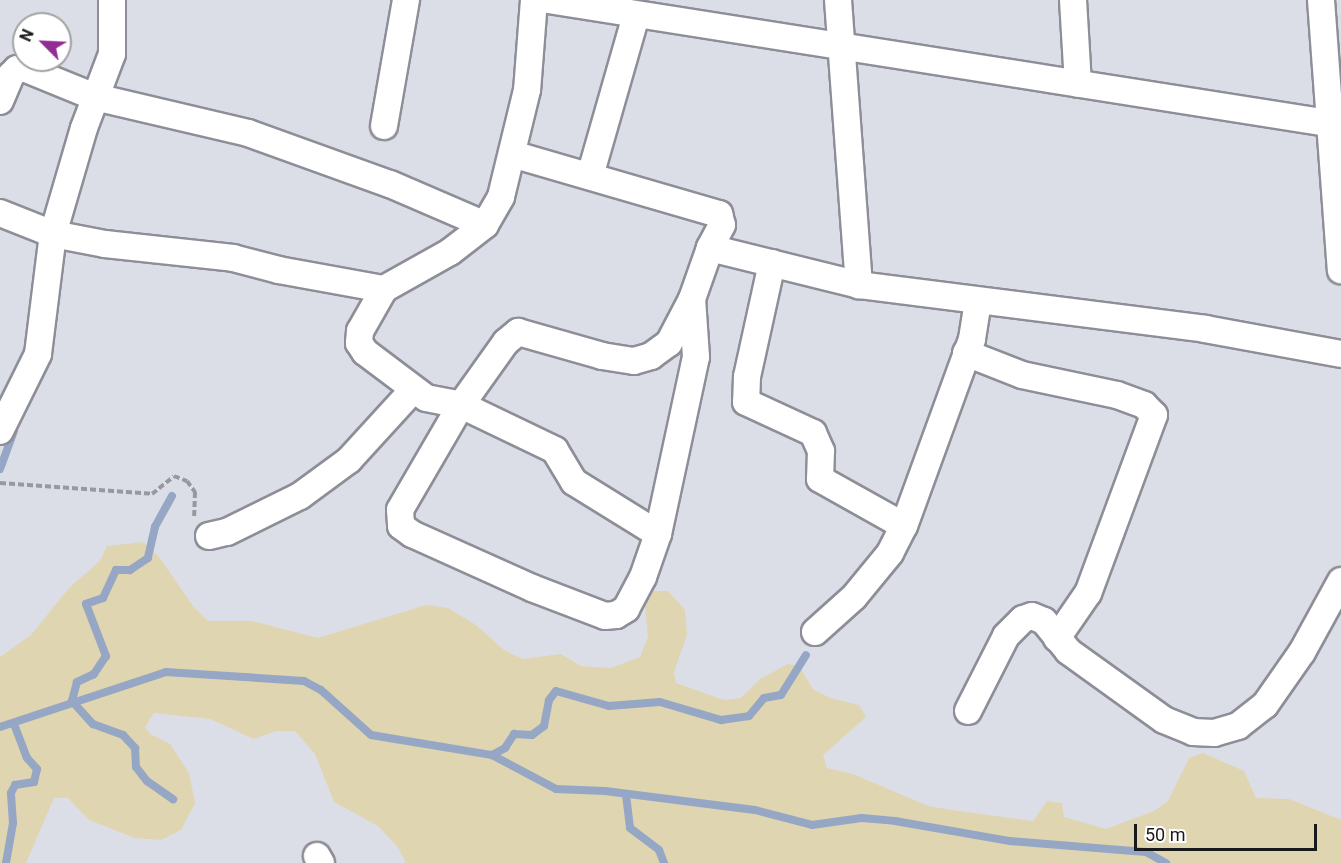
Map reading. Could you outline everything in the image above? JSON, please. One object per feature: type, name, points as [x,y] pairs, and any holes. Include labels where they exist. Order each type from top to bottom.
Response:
[{"type":"street","points":[[0,431],[38,354],[53,234],[95,98],[112,54],[112,0]]},
{"type":"street","points":[[384,126],[406,0]]},
{"type":"street","points":[[534,0],[527,90],[501,197],[485,225],[450,252],[384,289],[360,331],[359,343],[413,390],[426,398],[461,405],[555,450],[574,482],[658,534]]},
{"type":"street","points":[[838,0],[859,285]]},
{"type":"street","points":[[1072,0],[1078,84]]},
{"type":"street","points":[[1321,0],[1336,124],[1341,270]]},
{"type":"street","points":[[562,2],[636,16],[1336,124]]},
{"type":"street","points":[[590,176],[636,16]]},
{"type":"street","points":[[0,101],[17,69],[26,69],[95,98],[248,133],[390,184],[485,225]]},
{"type":"street","points":[[512,154],[719,214],[722,225],[710,248],[692,299],[669,343],[651,356],[634,361],[518,332],[506,342],[461,405],[400,510],[401,526],[412,534],[605,616],[616,615],[634,597],[658,534],[696,357],[692,299]]},
{"type":"street","points":[[0,213],[53,234],[105,244],[232,258],[279,270],[384,289]]},
{"type":"street","points":[[710,248],[859,285],[978,303],[1195,328],[1341,354]]},
{"type":"street","points":[[771,263],[747,377],[746,402],[813,433],[821,451],[820,479],[904,526]]},
{"type":"street","points":[[815,632],[861,588],[890,553],[904,526],[977,321],[978,303]]},
{"type":"street","points":[[966,352],[1023,375],[1117,395],[1144,405],[1154,415],[1088,593],[1057,638]]},
{"type":"street","points":[[209,536],[226,532],[300,496],[349,460],[413,390]]},
{"type":"street","points":[[968,711],[1006,636],[1023,619],[1038,617],[1068,651],[1164,720],[1193,732],[1214,733],[1238,726],[1265,705],[1302,652],[1341,581]]},
{"type":"path","points":[[0,483],[152,494],[174,476],[187,481],[195,492],[194,521],[209,536]]},
{"type":"sand","points":[[143,542],[159,557],[193,606],[208,621],[252,621],[318,638],[426,605],[448,608],[476,625],[504,650],[523,659],[561,654],[581,666],[611,668],[640,657],[648,637],[645,607],[653,591],[668,591],[685,610],[687,635],[674,672],[676,683],[724,700],[741,698],[760,679],[788,664],[799,666],[813,689],[830,698],[859,705],[866,717],[823,755],[827,768],[853,774],[928,806],[952,810],[1033,821],[1047,801],[1062,803],[1064,817],[1106,829],[1154,811],[1168,801],[1189,758],[1203,753],[1244,771],[1256,798],[1289,799],[1341,820],[1341,863],[406,863],[397,846],[378,826],[334,802],[315,754],[295,731],[276,731],[254,739],[210,719],[154,713],[145,727],[150,734],[170,744],[189,773],[195,803],[181,830],[161,840],[135,838],[89,820],[68,798],[54,798],[26,863],[0,863],[0,657],[31,635],[69,588],[100,561],[107,546]]},
{"type":"waterway","points":[[0,469],[14,431]]},
{"type":"waterway","points":[[172,496],[155,527],[148,558],[130,570],[116,570],[103,598],[86,604],[106,656],[94,674],[77,682],[72,701],[93,724],[123,735],[135,748],[136,767],[147,781],[173,799]]},
{"type":"waterway","points":[[492,755],[505,748],[514,734],[532,735],[544,726],[549,700],[556,691],[609,706],[660,702],[721,720],[749,716],[764,698],[781,695],[806,655]]},
{"type":"waterway","points":[[0,727],[166,672],[304,681],[321,690],[371,735],[492,755],[556,789],[605,791],[755,810],[812,825],[862,818],[895,821],[1010,841],[1146,852],[1166,863]]},
{"type":"waterway","points":[[6,863],[13,823],[11,793],[15,785],[34,782],[37,769],[27,758],[14,724]]},
{"type":"waterway","points":[[626,795],[630,828],[659,850],[664,863]]}]
